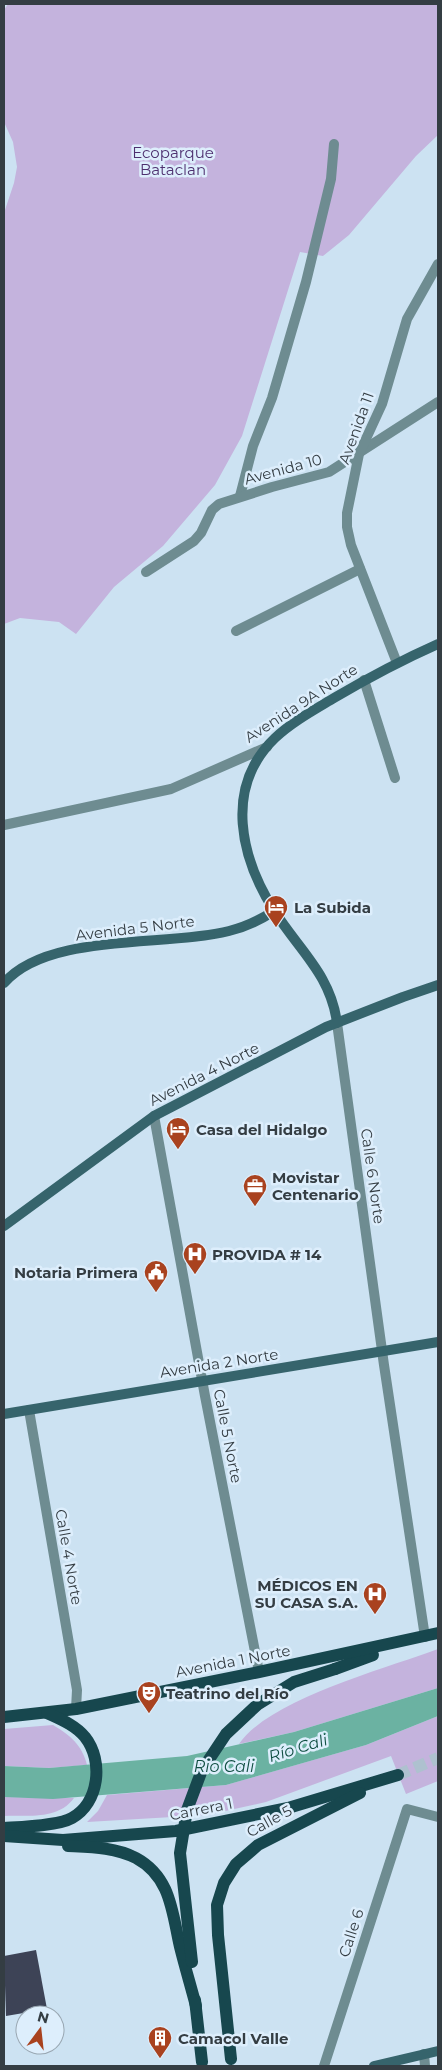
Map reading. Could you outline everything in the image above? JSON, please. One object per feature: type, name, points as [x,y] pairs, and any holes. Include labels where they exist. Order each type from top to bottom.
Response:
[{"type":"main road","name":"Avenida 9A Norte","points":[[267,747],[292,724],[364,680],[438,644]]},
{"type":"main road","name":"Calle 6 Norte","points":[[267,747],[250,775],[244,791],[242,826],[244,845],[274,911],[320,973],[332,996],[337,1022]]},
{"type":"main road","name":"Avenida 5 Norte","points":[[4,984],[34,961],[77,948],[228,931],[255,923],[274,911]]},
{"type":"main road","name":"Avenida 4 Norte","points":[[4,1226],[154,1116],[337,1022],[438,985]]},
{"type":"main road","name":"Avenida 2 Norte","points":[[4,1414],[438,1342]]},
{"type":"main road","name":"Avenida 1 Norte","points":[[4,1717],[76,1709],[438,1633]]},
{"type":"main road","points":[[202,2062],[180,1853],[186,1810],[202,1770],[226,1734],[257,1705],[294,1682],[425,1637]]},
{"type":"main road","points":[[4,1828],[33,1826],[71,1819],[82,1809],[91,1796],[96,1782],[96,1766],[93,1751],[85,1738],[74,1727],[46,1713]]},
{"type":"main road","name":"Carrera 1","points":[[4,1837],[63,1840],[176,1831],[288,1808],[396,1776]]},
{"type":"main road","name":"Calle 5","points":[[231,2059],[218,1935],[217,1905],[224,1883],[236,1864],[258,1845],[396,1776]]},
{"type":"main road","points":[[4,1837],[110,1849],[134,1857],[146,1864],[157,1875],[171,1901],[180,1947],[196,2006]]},
{"type":"main road","points":[[374,2066],[438,2052]]},
{"type":"street","points":[[240,496],[252,446],[272,398],[306,282],[331,179],[334,144]]},
{"type":"street","name":"Avenida 11","points":[[397,663],[360,569],[346,527],[359,454],[382,404],[407,319],[438,264]]},
{"type":"street","name":"Avenida 10","points":[[146,572],[202,534],[212,510],[219,504],[240,496],[329,472],[438,402]]},
{"type":"street","points":[[236,631],[360,569]]},
{"type":"street","points":[[364,680],[395,778]]},
{"type":"street","name":"Avenida 9A Norte","points":[[4,825],[171,789],[267,747]]},
{"type":"street","name":"Calle 6 Norte","points":[[337,1022],[382,1352],[425,1637]]},
{"type":"street","name":"Calle 5 Norte","points":[[154,1116],[259,1672]]},
{"type":"street","name":"Calle 4 Norte","points":[[29,1410],[77,1690],[76,1709]]},
{"type":"street","name":"Calle 6","points":[[324,2066],[407,1809],[438,1817]]},
{"type":"street","points":[[424,2054],[425,2066]]},
{"type":"green space","name":"Ecoparque Bataclan","points":[[8,4],[438,4],[438,135],[416,156],[349,235],[323,256],[300,252],[242,436],[215,485],[163,546],[114,587],[76,634],[59,622],[20,618],[4,624],[4,213],[17,167],[13,142],[4,122],[4,10]]},
{"type":"green space","points":[[438,1649],[438,1688],[294,1732],[239,1744],[254,1728],[275,1713],[301,1700],[330,1687]]},
{"type":"green space","points":[[438,1716],[438,1781],[406,1794],[391,1756],[266,1802],[207,1815],[87,1822],[98,1811],[107,1795],[226,1785],[366,1745]]},
{"type":"green space","points":[[53,1725],[79,1746],[87,1765],[49,1768],[4,1766],[4,1729]]},
{"type":"green space","points":[[4,1797],[74,1798],[60,1810],[51,1813],[33,1816],[4,1816]]},
{"type":"water","name":"Rio Cali","points":[[438,1688],[438,1716],[366,1745],[226,1785],[53,1799],[4,1797],[4,1766],[49,1768],[187,1756],[294,1732]]},
{"type":"building","points":[[36,1950],[46,2005],[15,2005],[15,2014],[6,2016],[4,1956]]},
{"type":"tunnel","points":[[398,1775],[438,1758]]},
{"type":"place","name":"La Subida","points":[[276,928]]},
{"type":"place","name":"Casa del Hidalgo","points":[[178,1150]]},
{"type":"place","name":"Movistar Centenario","points":[[255,1207]]},
{"type":"place","name":"PROVIDA # 14","points":[[195,1275]]},
{"type":"place","name":"Notaria Primera","points":[[156,1293]]},
{"type":"place","name":"MÉDICOS EN SU CASA S.A.","points":[[375,1615]]},
{"type":"place","name":"Teatrino del Río","points":[[149,1714]]},
{"type":"place","name":"Camacol Valle","points":[[160,2059]]},
{"type":"water label","name":"Río Cali","points":[[298,1748]]}]
